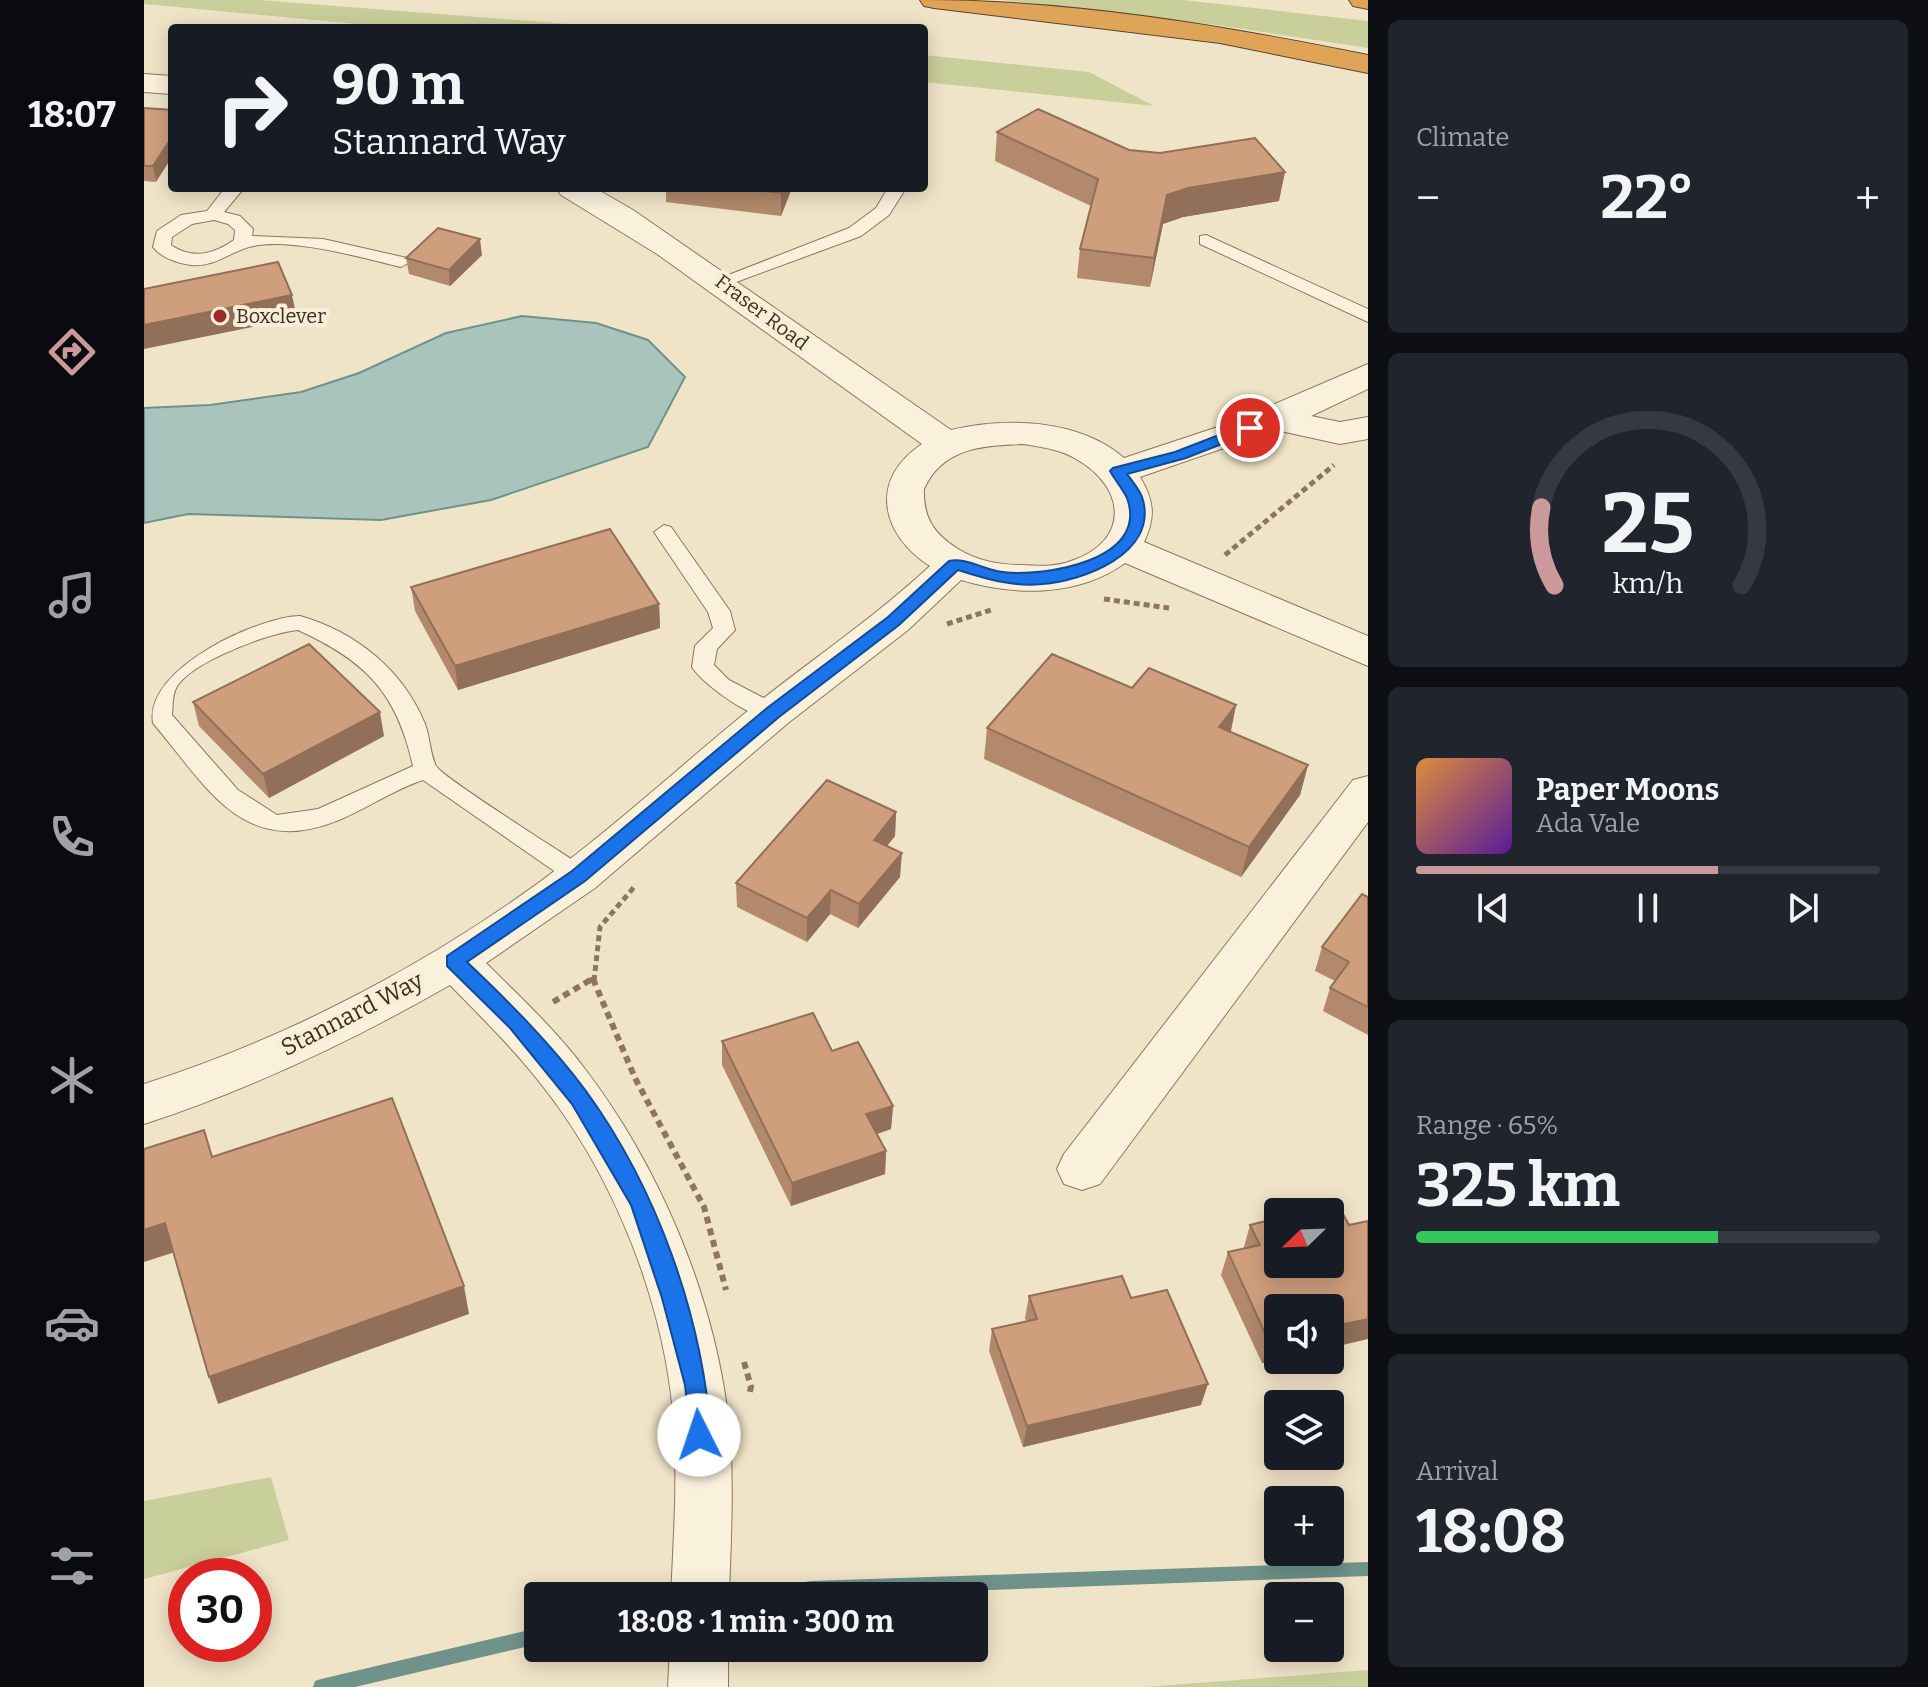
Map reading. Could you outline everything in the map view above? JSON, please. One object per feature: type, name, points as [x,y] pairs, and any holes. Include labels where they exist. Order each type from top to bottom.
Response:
[{"type":"highway","points":[[934,0],[1220,34],[1368,64]]},
{"type":"street","points":[[144,83],[168,85]]},
{"type":"street","name":"Fraser Road","points":[[579,192],[630,220],[722,281],[869,394],[947,444]]},
{"type":"street","points":[[1118,471],[1180,455],[1273,419],[1368,375]]},
{"type":"street","points":[[1273,419],[1340,433],[1368,428]]},
{"type":"street","points":[[1023,433],[1057,439],[1089,450],[1118,471],[1135,500],[1135,527],[1122,547],[1089,569],[1043,579],[1000,578],[955,564],[921,541],[903,511],[904,485],[920,461],[947,444],[977,435],[1023,433]]},
{"type":"street","points":[[1122,547],[1368,652]]},
{"type":"street","name":"Stannard Way","points":[[144,1104],[191,1089],[348,1021],[454,961],[579,876],[773,713],[894,621],[955,564]]},
{"type":"street","points":[[1082,1169],[1368,791]]},
{"type":"street","points":[[454,961],[517,1022],[579,1098],[641,1203],[673,1298],[696,1385],[703,1485],[700,1582]]},
{"type":"street","points":[[698,1687],[699,1662]]},
{"type":"lane","points":[[214,215],[221,201],[231,192]]},
{"type":"lane","points":[[722,281],[855,232],[883,211],[895,192]]},
{"type":"lane","points":[[243,242],[244,229],[234,220],[214,215],[174,224],[163,235],[162,247],[173,256],[192,260],[230,253],[243,242],[285,238],[315,241],[401,262]]},
{"type":"lane","points":[[1206,240],[1368,316]]},
{"type":"lane","points":[[664,532],[722,620],[724,630],[706,646],[703,667],[721,685],[773,713]]},
{"type":"lane","points":[[426,771],[395,779],[342,809],[306,822],[275,824],[242,809],[161,717],[161,693],[174,674],[215,652],[266,629],[298,623],[351,647],[393,684],[418,728],[426,771],[579,876]]},
{"type":"path","points":[[1098,599],[1171,608],[1196,578],[1330,467],[1343,461]]},
{"type":"path","points":[[941,627],[1001,607]]},
{"type":"path","points":[[645,874],[600,927],[593,979],[635,1078],[704,1207],[728,1297]]},
{"type":"path","points":[[743,1357],[751,1387],[748,1401]]},
{"type":"green space","points":[[144,0],[260,0],[569,24],[357,24],[144,4]]},
{"type":"green space","points":[[1003,0],[1183,0],[1368,21],[1368,48],[1216,25]]},
{"type":"green space","points":[[928,55],[1089,72],[1154,106],[928,82]]},
{"type":"green space","points":[[271,1477],[289,1540],[222,1558],[168,1558],[168,1573],[144,1579],[144,1501]]},
{"type":"green space","points":[[1368,1670],[1368,1687],[1144,1687]]},
{"type":"water","points":[[522,316],[596,323],[648,340],[685,377],[648,447],[491,500],[381,520],[188,514],[144,523],[144,408],[210,405],[301,392],[359,373],[446,333]]},
{"type":"building","points":[[144,108],[168,110],[168,143],[153,166],[144,166]]},
{"type":"building","points":[[1038,109],[1129,150],[1160,153],[1255,138],[1285,172],[1188,188],[1167,195],[1154,258],[1080,249],[1098,179],[997,132]]},
{"type":"building","points":[[438,228],[480,239],[449,270],[406,258]]},
{"type":"building","points":[[278,262],[292,295],[144,325],[144,289]]},
{"type":"building","points":[[610,529],[659,604],[455,666],[411,587]]},
{"type":"building","points":[[309,644],[380,712],[263,774],[193,702]]},
{"type":"building","points":[[1052,654],[1132,688],[1149,668],[1236,705],[1219,727],[1308,765],[1249,847],[987,728]]},
{"type":"building","points":[[827,780],[896,812],[874,840],[902,853],[859,904],[831,890],[807,918],[736,883]]},
{"type":"building","points":[[1362,894],[1368,897],[1368,1007],[1330,988],[1349,962],[1322,947]]},
{"type":"building","points":[[813,1013],[832,1051],[858,1042],[893,1106],[866,1114],[886,1151],[792,1183],[722,1041]]},
{"type":"building","points":[[392,1098],[464,1286],[209,1377],[165,1223],[144,1230],[144,1149],[204,1130],[212,1157]]},
{"type":"building","points":[[1344,1216],[1349,1225],[1368,1221],[1368,1319],[1344,1324],[1344,1294],[1264,1294],[1264,1331],[1228,1252],[1260,1245],[1250,1225],[1264,1222],[1264,1278],[1344,1278]]},
{"type":"building","points":[[1122,1276],[1131,1298],[1167,1290],[1208,1384],[1027,1426],[992,1329],[1037,1319],[1029,1296]]},
{"type":"waterway","points":[[988,1583],[1368,1569]]},
{"type":"waterway","points":[[321,1687],[524,1639]]},
{"type":"place","name":"Boxclever","points":[[220,316]]},
{"type":"route","points":[[699,1435],[696,1385],[673,1298],[641,1203],[579,1098],[517,1022],[454,961],[579,876],[773,713],[894,621],[955,564],[1000,578],[1043,579],[1089,569],[1122,547],[1135,527],[1135,500],[1118,471],[1180,455],[1250,428]]}]
